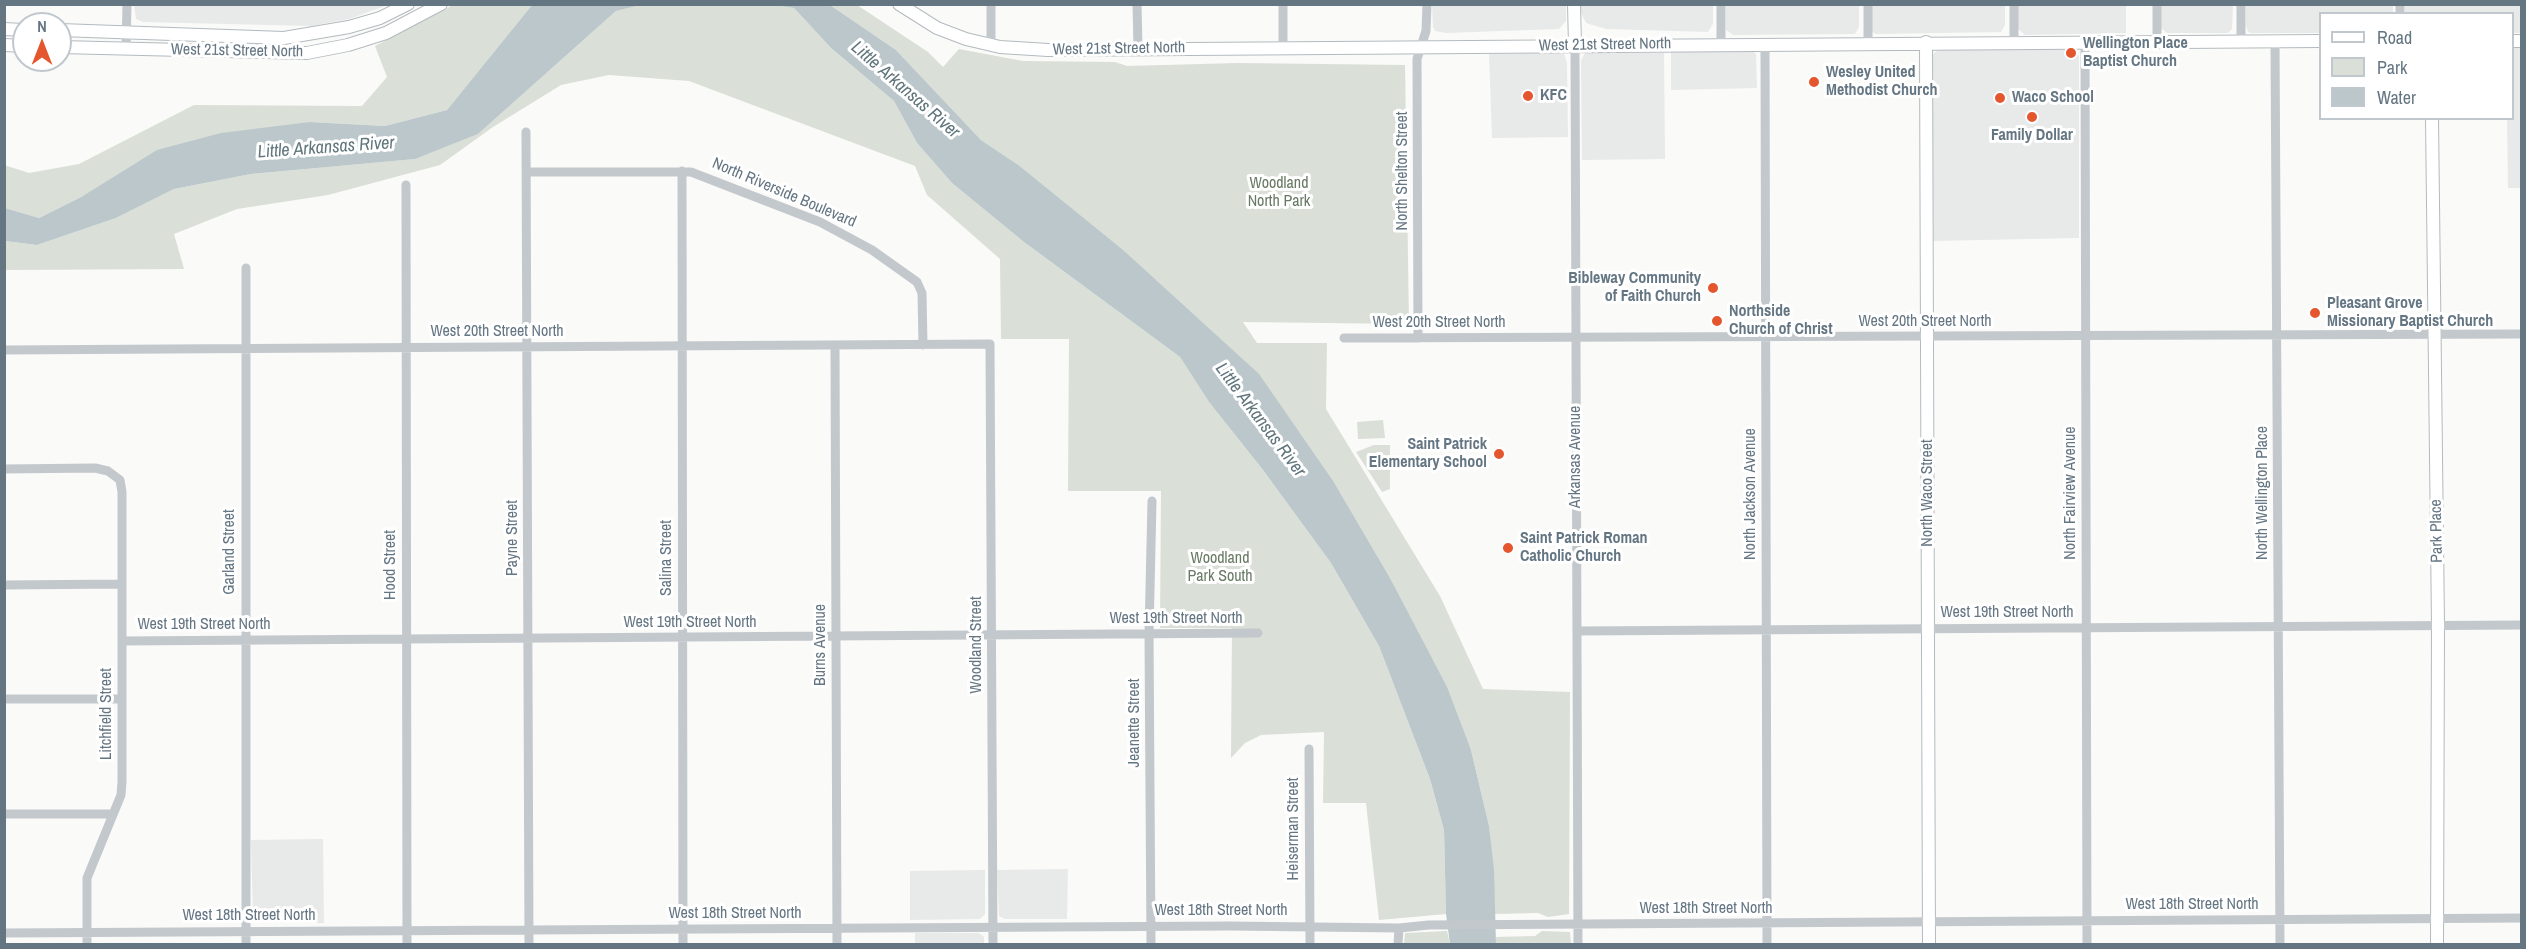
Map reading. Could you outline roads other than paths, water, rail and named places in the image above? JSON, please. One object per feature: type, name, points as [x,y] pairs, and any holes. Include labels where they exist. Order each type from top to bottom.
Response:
[{"type":"main road","name":"West 21st Street North","points":[[72,30],[284,38],[349,27],[380,18],[409,4]]},
{"type":"main road","name":"West 21st Street North","points":[[72,47],[307,53],[348,45],[386,33],[441,4]]},
{"type":"main road","name":"West 21st Street North","points":[[900,4],[937,28],[966,39],[1048,50],[2319,41]]},
{"type":"main road","name":"Arkansas Avenue","points":[[1574,4],[1575,45]]},
{"type":"main road","name":"North Waco Street","points":[[1926,42],[1929,945]]},
{"type":"main road","name":"Park Place","points":[[2432,120],[2438,625],[2437,945]]},
{"type":"street","points":[[126,49],[127,4]]},
{"type":"street","points":[[409,4],[415,19]]},
{"type":"street","points":[[991,4],[991,44]]},
{"type":"street","points":[[1137,4],[1138,49]]},
{"type":"street","points":[[1283,4],[1283,47]]},
{"type":"street","name":"North Shelton Street","points":[[1418,338],[1417,60],[1426,31],[1427,4]]},
{"type":"street","points":[[1721,4],[1721,44]]},
{"type":"street","points":[[1868,4],[1868,43]]},
{"type":"street","points":[[2014,4],[2014,42]]},
{"type":"street","points":[[2157,4],[2157,41]]},
{"type":"street","points":[[2241,4],[2241,41]]},
{"type":"street","name":"North Wellington Place","points":[[2275,41],[2280,945]]},
{"type":"street","name":"North Fairview Avenue","points":[[2085,42],[2087,945]]},
{"type":"street","name":"North Jackson Avenue","points":[[1765,44],[1767,945]]},
{"type":"street","name":"Arkansas Avenue","points":[[1575,45],[1578,945]]},
{"type":"street","name":"Payne Street","points":[[526,132],[529,945]]},
{"type":"street","name":"North Riverside Boulevard","points":[[527,172],[682,171],[702,174],[820,222],[897,265],[917,282],[922,293],[923,345]]},
{"type":"street","name":"Salina Street","points":[[682,171],[683,945]]},
{"type":"street","name":"Hood Street","points":[[406,184],[406,945]]},
{"type":"street","name":"Garland Street","points":[[246,268],[246,945]]},
{"type":"street","name":"West 20th Street North","points":[[1344,338],[2522,334]]},
{"type":"street","name":"West 20th Street North","points":[[4,350],[990,344]]},
{"type":"street","name":"Woodland Street","points":[[990,344],[993,945]]},
{"type":"street","name":"Burns Avenue","points":[[836,345],[837,945]]},
{"type":"street","name":"Litchfield Street","points":[[4,469],[95,468],[117,477],[122,492],[121,795],[87,879],[87,945]]},
{"type":"street","name":"Jeanette Street","points":[[1151,945],[1149,634],[1152,501]]},
{"type":"street","points":[[4,585],[122,584]]},
{"type":"street","name":"West 19th Street North","points":[[1577,631],[2522,625]]},
{"type":"street","name":"West 19th Street North","points":[[122,641],[1258,633]]},
{"type":"street","points":[[4,699],[122,699]]},
{"type":"street","name":"Heiserman Street","points":[[1309,749],[1310,945]]},
{"type":"street","points":[[4,814],[113,814]]},
{"type":"street","name":"West 18th Street North","points":[[4,933],[993,927],[1400,928],[1429,925],[2522,918]]},
{"type":"street","points":[[1398,945],[1400,928]]},
{"type":"water","name":"Little Arkansas River","points":[[532,5],[639,5],[616,11],[478,134],[415,159],[251,174],[174,189],[116,218],[37,245],[5,241],[5,208],[39,218],[83,196],[157,150],[221,133],[310,122],[385,126],[447,110]]},
{"type":"water","name":"Little Arkansas River","points":[[776,5],[830,5],[896,50],[981,140],[1017,164],[1123,250],[1259,374],[1333,481],[1391,580],[1447,687],[1471,750],[1489,826],[1494,870],[1496,944],[1450,944],[1446,914],[1444,830],[1430,779],[1379,646],[1331,563],[1263,470],[1209,402],[1180,357],[1024,242],[952,183],[917,143],[894,101],[831,48],[794,8]]},
{"type":"place","name":"Wellington Place Baptist Church","points":[[2071,53]]},
{"type":"place","name":"Wesley United Methodist Church","points":[[1814,82]]},
{"type":"place","name":"KFC","points":[[1528,96]]},
{"type":"place","name":"Waco School","points":[[2000,98]]},
{"type":"place","name":"Family Dollar","points":[[2032,117]]},
{"type":"place","name":"Bibleway Community of Faith Church","points":[[1713,288]]},
{"type":"place","name":"Pleasant Grove Missionary Baptist Church","points":[[2315,313]]},
{"type":"place","name":"Northside Church of Christ","points":[[1717,321]]},
{"type":"place","name":"Saint Patrick Elementary School","points":[[1499,454]]},
{"type":"place","name":"Saint Patrick Roman Catholic Church","points":[[1508,548]]},
{"type":"park label","name":"Woodland North Park","points":[[1279,193]]},
{"type":"park label","name":"Woodland Park South","points":[[1220,568]]}]
